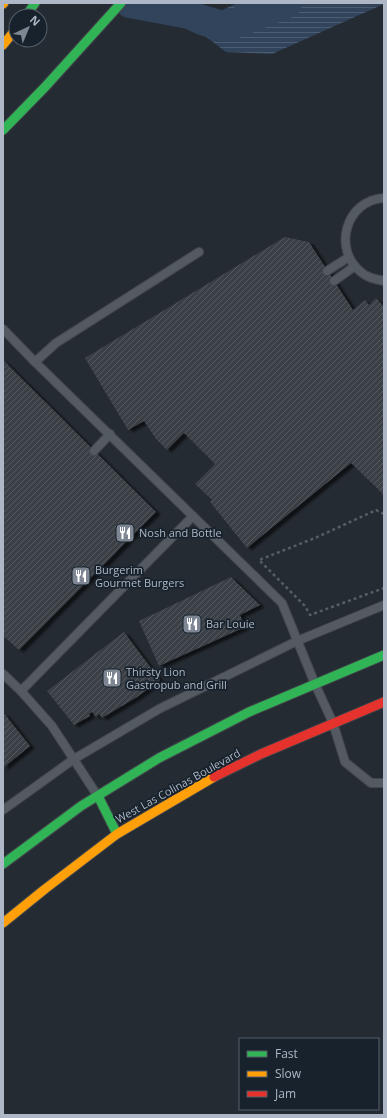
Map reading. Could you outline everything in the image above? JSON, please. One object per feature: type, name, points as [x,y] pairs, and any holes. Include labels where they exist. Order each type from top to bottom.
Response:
[{"type":"main road","points":[[3,130],[121,3]]},
{"type":"main road","points":[[3,864],[81,806],[159,758],[249,712],[384,655]]},
{"type":"main road","name":"West Las Colinas Boulevard","points":[[3,923],[117,834],[208,780],[261,754],[384,702]]},
{"type":"main road","points":[[98,796],[117,834]]},
{"type":"lane","points":[[384,198],[379,198],[367,203],[356,210],[349,222],[345,235],[346,249],[355,266],[367,276],[384,281]]},
{"type":"lane","points":[[35,362],[56,343],[199,252]]},
{"type":"lane","points":[[327,271],[349,257]]},
{"type":"lane","points":[[334,281],[355,266]]},
{"type":"lane","points":[[3,329],[282,603],[315,684],[333,723],[345,762],[371,783],[384,784]]},
{"type":"lane","points":[[94,451],[110,434]]},
{"type":"lane","points":[[21,692],[193,516]]},
{"type":"lane","points":[[3,810],[74,758],[159,709],[297,641],[384,605]]},
{"type":"lane","points":[[3,674],[52,726],[98,796]]},
{"type":"path","points":[[384,514],[376,510],[315,538],[259,560],[305,606],[310,615],[384,588]]},
{"type":"water","points":[[237,3],[384,4],[272,54],[226,52],[205,36],[202,20]]},
{"type":"building","points":[[285,237],[309,242],[353,310],[365,300],[369,305],[376,298],[384,307],[384,495],[351,463],[247,548],[210,502],[212,500],[195,484],[215,464],[184,433],[167,450],[156,439],[144,421],[128,430],[85,358]]},
{"type":"building","points":[[3,360],[156,512],[19,650],[3,636]]},
{"type":"building","name":"Bar Louie","points":[[231,577],[260,605],[240,615],[245,627],[159,666],[139,621]]},
{"type":"building","name":"Thirsty Lion Gastropub and Grill","points":[[124,632],[160,680],[137,697],[102,718],[99,714],[96,717],[92,712],[89,714],[90,716],[74,725],[47,691]]},
{"type":"building","points":[[3,712],[30,746],[3,768]]},
{"type":"waterway","points":[[130,3],[189,14],[202,20],[226,27],[287,3]]},
{"type":"traffic: fast","points":[[32,8],[35,3]]},
{"type":"traffic: fast","points":[[3,130],[45,87],[121,3]]},
{"type":"traffic: fast","points":[[3,864],[81,806],[159,758],[249,712],[384,655]]},
{"type":"traffic: fast","points":[[98,796],[117,834]]},
{"type":"traffic: slow","points":[[3,45],[8,39]]},
{"type":"traffic: slow","points":[[3,923],[117,834],[214,777]]},
{"type":"traffic: jam","points":[[214,777],[261,754],[384,702]]},
{"type":"place","name":"Nosh and Bottle","points":[[125,533]]},
{"type":"place","name":"Burgerim Gourmet Burgers","points":[[81,576]]},
{"type":"place","name":"Bar Louie","points":[[192,624]]},
{"type":"place","name":"Thirsty Lion Gastropub and Grill","points":[[112,678]]}]
